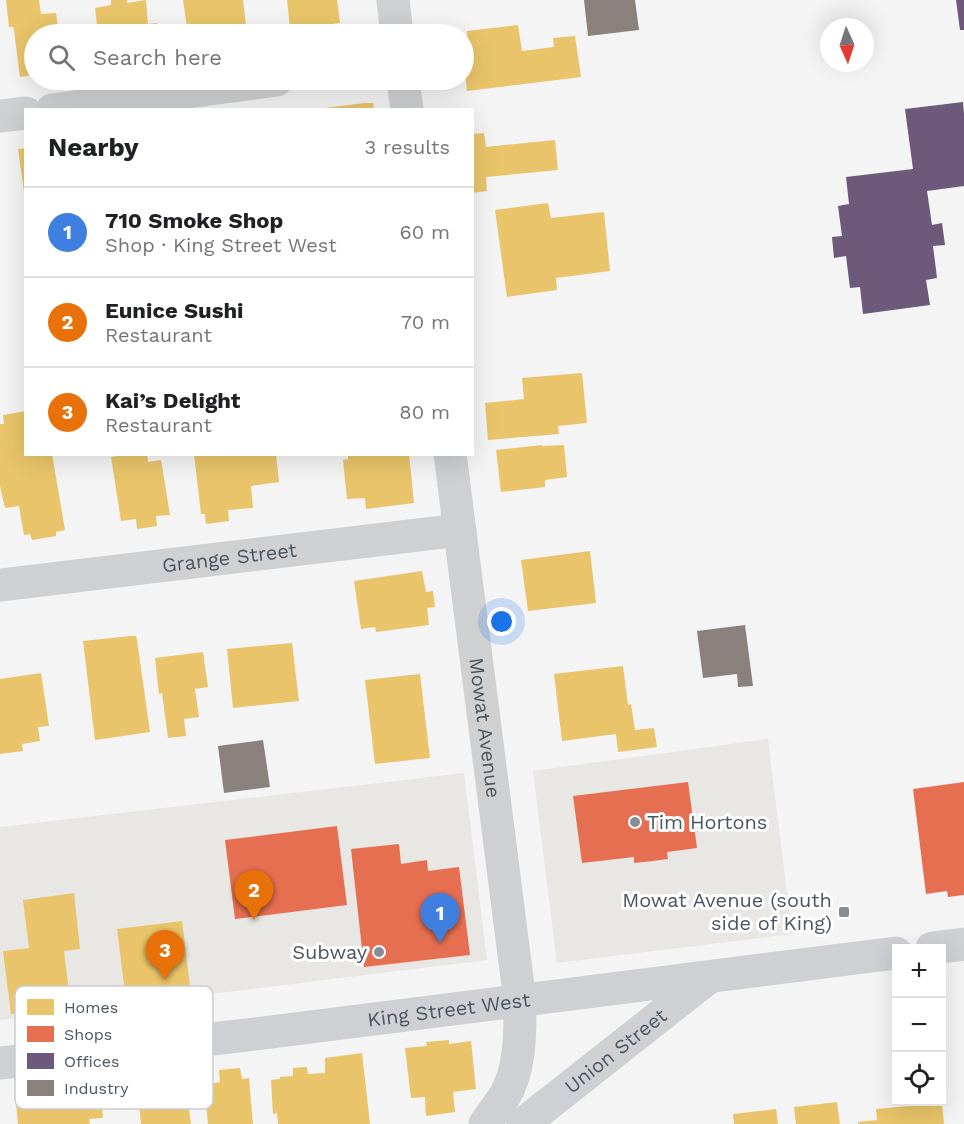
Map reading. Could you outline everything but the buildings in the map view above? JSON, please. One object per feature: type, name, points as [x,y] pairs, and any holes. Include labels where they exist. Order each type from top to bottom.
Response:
[{"type":"main road","points":[[946,946],[964,944]]},
{"type":"main road","name":"King Street West","points":[[213,1038],[892,954]]},
{"type":"main road","name":"Union Street","points":[[529,1122],[708,977]]},
{"type":"main road","points":[[485,1124],[505,1096],[510,1082],[518,1052],[520,1001]]},
{"type":"main road","name":"King Street West","points":[[0,1063],[15,1061]]},
{"type":"street","points":[[393,0],[396,24]]},
{"type":"street","points":[[67,108],[201,90]]},
{"type":"street","points":[[404,90],[407,108]]},
{"type":"street","points":[[0,116],[24,113]]},
{"type":"street","name":"Mowat Avenue","points":[[450,456],[520,1001]]},
{"type":"street","name":"Grange Street","points":[[0,585],[460,530]]},
{"type":"shaded area","points":[[768,739],[792,934],[557,963],[533,771]]},
{"type":"shaded area","points":[[464,773],[487,960],[213,994],[213,986],[15,986],[15,1018],[0,1020],[0,827]]},
{"type":"place","name":"Tim Hortons","points":[[635,822]]},
{"type":"place","name":"Mowat Avenue (south side of King)","points":[[844,912]]},
{"type":"place","name":"Eunice Sushi","points":[[254,920]]},
{"type":"place","name":"710 Smoke Shop","points":[[440,943]]},
{"type":"place","name":"Subway","points":[[379,952]]},
{"type":"place","name":"Kai’s Delight","points":[[165,980]]}]
